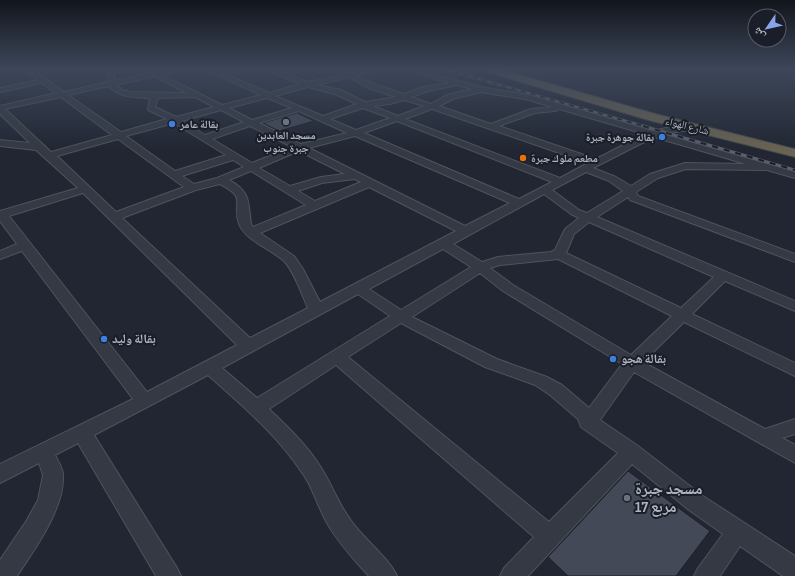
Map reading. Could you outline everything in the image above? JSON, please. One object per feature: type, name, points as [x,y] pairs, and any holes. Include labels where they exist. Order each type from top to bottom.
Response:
[{"type":"highway","name":"شارع الهواء","points":[[580,96],[652,117],[795,153]]},
{"type":"highway","name":"شارع الهواء","points":[[593,96],[795,148]]},
{"type":"street","points":[[0,108],[56,96]]},
{"type":"street","points":[[61,96],[192,188]]},
{"type":"street","points":[[157,96],[152,96],[154,98],[151,108],[175,120],[315,206]]},
{"type":"street","points":[[196,96],[298,148],[371,182],[465,231]]},
{"type":"street","points":[[50,154],[266,96]]},
{"type":"street","points":[[271,96],[519,203]]},
{"type":"street","points":[[346,96],[363,105],[559,182]]},
{"type":"street","points":[[322,119],[363,105],[390,102],[407,96],[492,126],[590,165],[631,190],[634,198],[795,258]]},
{"type":"street","points":[[113,217],[192,188],[221,180],[298,148],[356,133],[398,119],[433,106],[450,96]]},
{"type":"street","points":[[521,96],[656,132],[795,175]]},
{"type":"street","points":[[0,108],[39,147],[50,154],[84,189],[247,345]]},
{"type":"street","points":[[205,138],[299,109]]},
{"type":"street","points":[[492,126],[534,111],[569,109]]},
{"type":"street","points":[[1,472],[44,452],[144,401],[357,287],[656,132],[663,127],[663,124],[652,117]]},
{"type":"street","points":[[656,132],[675,128],[693,127]]},
{"type":"street","points":[[0,143],[39,147]]},
{"type":"street","points":[[174,175],[234,156]]},
{"type":"street","points":[[257,408],[480,267],[498,261],[550,257],[558,254],[569,232],[587,218],[654,176],[685,166],[768,167]]},
{"type":"street","points":[[290,190],[321,180],[358,176]]},
{"type":"street","points":[[221,180],[236,188],[242,195],[245,224],[251,232],[289,259],[316,309]]},
{"type":"street","points":[[251,232],[371,182]]},
{"type":"street","points":[[84,189],[0,215],[26,245],[144,401]]},
{"type":"street","points":[[544,189],[568,207],[587,218],[795,306]]},
{"type":"street","points":[[443,243],[480,267],[508,288],[632,363],[795,455]]},
{"type":"street","points":[[0,255],[26,245]]},
{"type":"street","points":[[558,254],[795,370]]},
{"type":"street","points":[[588,422],[632,363],[724,275]]},
{"type":"street","points":[[357,287],[401,317],[491,364],[541,381],[556,390],[585,415],[588,422],[631,452],[696,503],[795,570]]},
{"type":"street","points":[[337,357],[549,536]]},
{"type":"street","points":[[209,366],[257,408],[310,468],[320,482],[333,514],[348,535],[385,576]]},
{"type":"street","points":[[764,437],[795,426]]},
{"type":"street","points":[[82,433],[169,576]]},
{"type":"street","points":[[3,576],[40,517],[49,497],[53,483],[52,473],[44,452]]},
{"type":"street","points":[[512,576],[631,452]]},
{"type":"street","points":[[706,576],[737,532]]},
{"type":"building","name":"مسجد العابدين جبرة جنوب","points":[[297,113],[314,121],[279,131],[263,123]]},
{"type":"building","name":"مسجد جبرة مربع 17","points":[[628,471],[710,531],[676,576],[568,576],[548,557]]},
{"type":"railway","points":[[538,96],[647,127]]},
{"type":"railway","points":[[643,126],[795,170]]},
{"type":"place","name":"مسجد العابدين جبرة جنوب","points":[[286,122]]},
{"type":"place","name":"بقالة عامر","points":[[172,124]]},
{"type":"place","name":"بقالة جوهرة جبرة","points":[[662,137]]},
{"type":"place","name":"مطعم ملوك جبرة","points":[[523,158]]},
{"type":"place","name":"بقالة وليد","points":[[104,339]]},
{"type":"place","name":"بقالة هجو","points":[[613,359]]},
{"type":"place","name":"مسجد جبرة مربع 17","points":[[627,498]]}]
